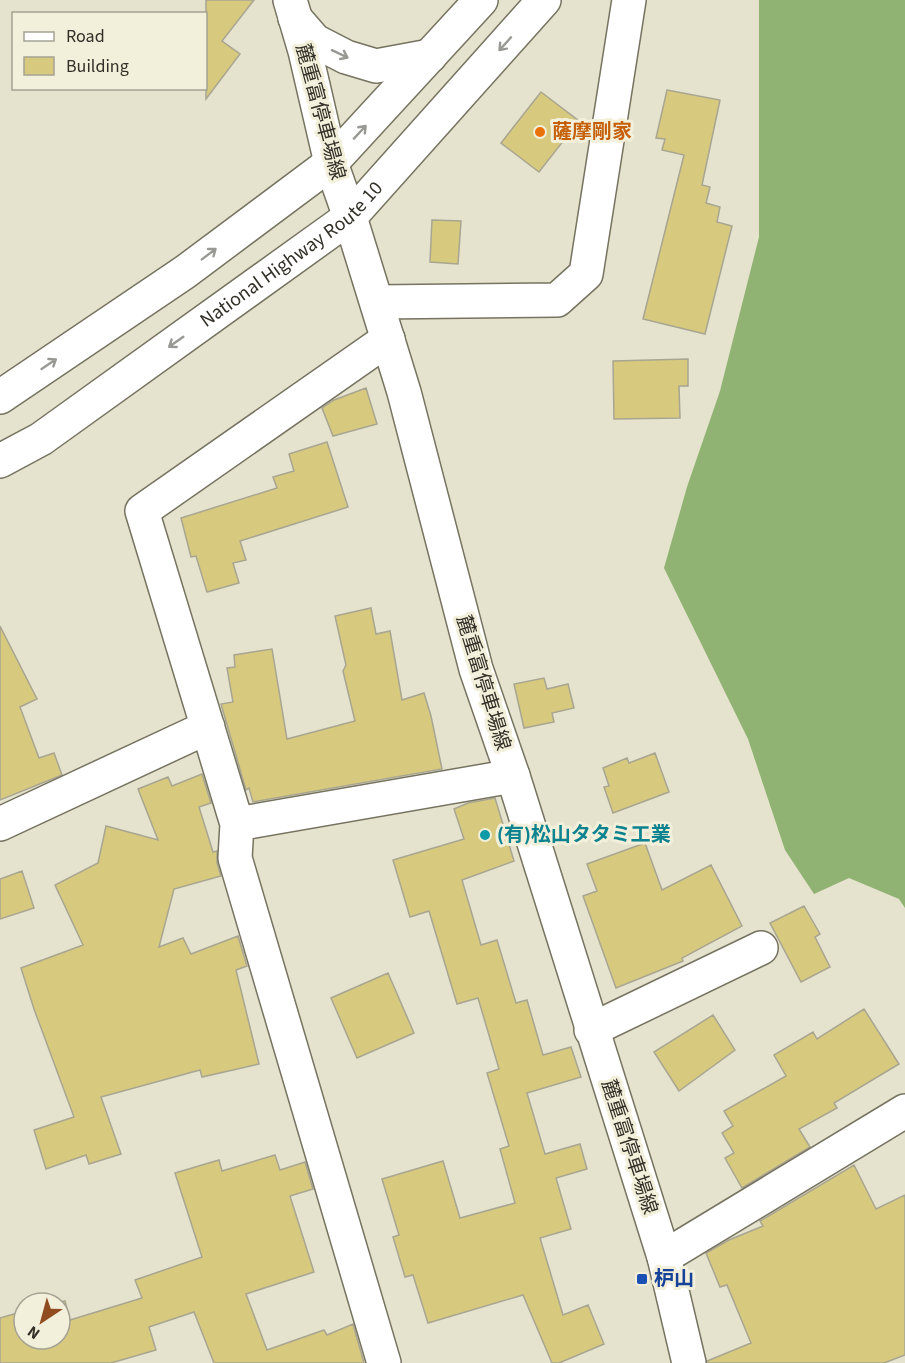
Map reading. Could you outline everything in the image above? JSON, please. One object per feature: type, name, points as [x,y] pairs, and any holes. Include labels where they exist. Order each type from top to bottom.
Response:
[{"type":"main road","points":[[0,397],[185,272],[331,163],[481,0]]},
{"type":"main road","name":"National Highway Route 10","points":[[0,461],[41,439],[351,217],[544,0]]},
{"type":"main road","points":[[377,302],[557,300],[586,274],[628,0]]},
{"type":"main road","points":[[293,9],[315,41],[346,57],[376,66],[430,56]]},
{"type":"main road","name":"麓重富停車場線","points":[[293,9],[331,163],[351,217],[404,392],[476,669],[513,776],[664,1257],[689,1363]]},
{"type":"main road","points":[[384,1363],[235,858],[237,825],[142,512],[388,339]]},
{"type":"main road","points":[[0,824],[208,727]]},
{"type":"main road","points":[[237,825],[513,776]]},
{"type":"main road","points":[[591,1030],[761,948]]},
{"type":"main road","points":[[664,1257],[905,1111]]},
{"type":"green space","points":[[759,0],[905,0],[905,908],[899,899],[849,878],[814,894],[785,850],[748,739],[664,568],[687,487],[720,391],[759,237]]},
{"type":"building","points":[[206,0],[254,0],[222,41],[240,54],[206,99],[207,12]]},
{"type":"building","points":[[667,90],[720,100],[702,185],[710,187],[706,203],[720,207],[717,222],[732,226],[705,334],[643,319],[684,155],[662,150],[665,139],[656,138]]},
{"type":"building","name":"薩摩剛家","points":[[541,92],[579,121],[539,172],[501,143]]},
{"type":"building","points":[[432,220],[461,221],[458,264],[430,262]]},
{"type":"building","points":[[688,359],[688,386],[679,386],[680,418],[614,419],[613,361]]},
{"type":"building","points":[[366,388],[377,424],[333,436],[322,408],[334,400]]},
{"type":"building","points":[[327,442],[348,507],[240,541],[246,560],[233,563],[239,583],[207,592],[196,556],[191,557],[181,518],[277,488],[273,477],[294,471],[289,454]]},
{"type":"building","points":[[371,608],[376,634],[390,631],[402,700],[424,693],[442,769],[253,802],[249,788],[246,790],[221,704],[233,702],[227,668],[235,667],[234,655],[272,649],[287,739],[355,721],[343,671],[346,665],[335,616]]},
{"type":"building","points":[[0,626],[37,699],[20,707],[39,758],[54,753],[62,775],[0,800]]},
{"type":"building","points":[[544,678],[547,689],[568,684],[574,708],[552,713],[554,722],[524,728],[514,684]]},
{"type":"building","points":[[655,753],[669,792],[613,813],[604,787],[609,786],[603,768],[627,758],[629,763]]},
{"type":"building","points":[[202,774],[211,803],[199,807],[213,852],[217,851],[217,863],[221,876],[174,889],[159,947],[183,938],[191,954],[238,936],[247,966],[236,970],[259,1064],[202,1077],[200,1070],[101,1097],[121,1154],[89,1164],[86,1155],[46,1169],[34,1130],[74,1117],[21,968],[83,945],[55,885],[98,863],[106,826],[158,840],[138,789],[168,777],[172,786]]},
{"type":"building","points":[[495,798],[514,861],[462,880],[481,945],[497,940],[516,1003],[527,1000],[543,1055],[571,1047],[581,1077],[527,1093],[545,1154],[580,1144],[587,1169],[556,1178],[571,1229],[540,1238],[563,1315],[588,1305],[604,1344],[559,1363],[552,1363],[523,1295],[428,1323],[413,1275],[405,1277],[393,1237],[399,1235],[382,1179],[443,1161],[460,1218],[515,1203],[500,1149],[509,1146],[487,1073],[499,1069],[478,998],[457,1004],[429,911],[410,917],[393,860],[464,839],[454,809],[468,803]]},
{"type":"building","points":[[645,843],[662,890],[711,865],[742,926],[682,958],[683,961],[616,988],[583,896],[597,891],[587,864]]},
{"type":"building","points":[[22,871],[34,908],[0,919],[0,879]]},
{"type":"building","points":[[804,906],[820,934],[815,937],[830,967],[801,982],[770,923]]},
{"type":"building","points":[[388,973],[414,1033],[357,1058],[331,998]]},
{"type":"building","points":[[864,1009],[899,1064],[834,1103],[837,1108],[799,1129],[810,1147],[742,1188],[725,1158],[734,1153],[722,1133],[733,1126],[724,1111],[786,1076],[774,1055],[813,1032],[817,1039]]},
{"type":"building","points":[[713,1015],[735,1050],[679,1091],[654,1052]]},
{"type":"building","points":[[275,1155],[280,1170],[305,1162],[313,1189],[290,1196],[314,1272],[246,1294],[267,1350],[324,1330],[327,1335],[353,1324],[364,1363],[214,1363],[194,1312],[149,1327],[156,1350],[111,1363],[0,1363],[0,1318],[12,1314],[12,1351],[72,1351],[72,1319],[142,1298],[135,1280],[202,1257],[175,1173],[219,1160],[222,1171]]},
{"type":"building","points":[[854,1165],[876,1209],[905,1195],[905,1355],[884,1363],[707,1363],[707,1361],[751,1343],[727,1285],[720,1287],[706,1253],[729,1240],[763,1226],[760,1221]]},
{"type":"place","name":"薩摩剛家","points":[[540,132]]},
{"type":"place","name":"(有)松山タタミ工業","points":[[485,835]]},
{"type":"place","name":"枦山","points":[[642,1279]]}]
